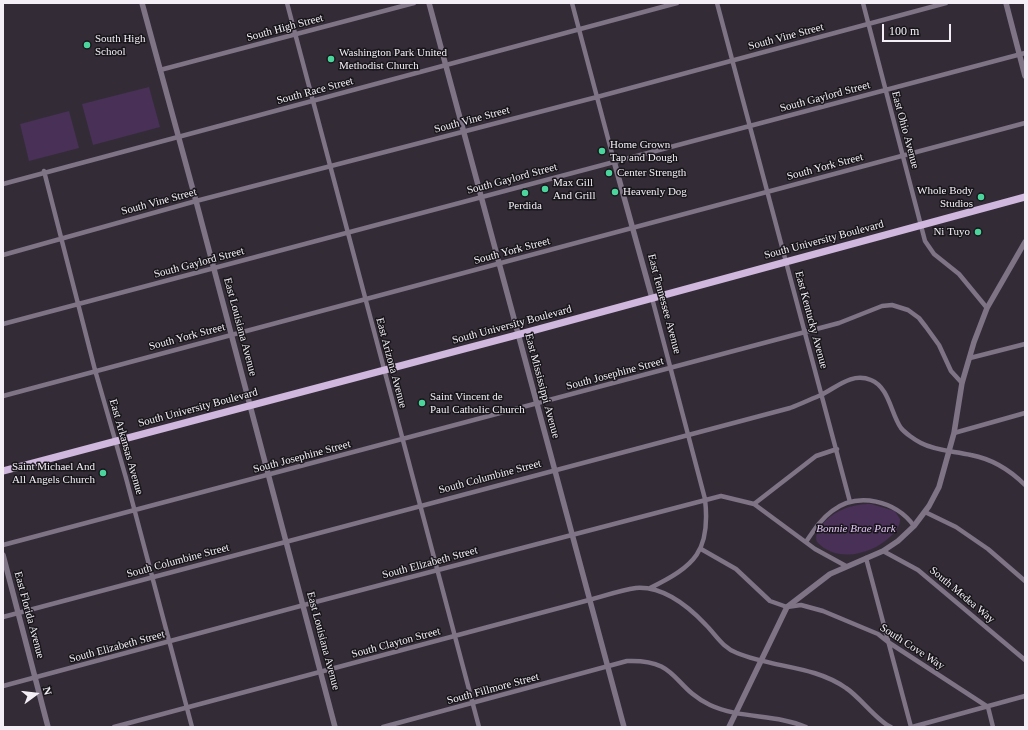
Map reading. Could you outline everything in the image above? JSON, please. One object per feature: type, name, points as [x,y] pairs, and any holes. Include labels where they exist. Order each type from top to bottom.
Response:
[{"type":"main road","name":"South University Boulevard","points":[[3,471],[1025,197]]},
{"type":"street","name":"East Louisiana Avenue","points":[[143,3],[304,605],[335,727]]},
{"type":"street","name":"East Arizona Avenue","points":[[287,3],[479,727]]},
{"type":"street","name":"South High Street","points":[[160,70],[414,3]]},
{"type":"street","name":"East Mississippi Avenue","points":[[430,3],[624,727]]},
{"type":"street","name":"East Tennessee Avenue","points":[[572,3],[705,499],[707,526],[705,541],[701,549],[688,566],[674,576],[650,588]]},
{"type":"street","name":"South Race Street","points":[[3,184],[44,171],[313,101],[677,3]]},
{"type":"street","name":"East Kentucky Avenue","points":[[717,3],[806,332],[850,502]]},
{"type":"street","name":"East Ohio Avenue","points":[[863,3],[925,241],[932,252],[959,274],[987,308]]},
{"type":"street","name":"South Vine Street","points":[[3,255],[196,201],[597,97],[946,3]]},
{"type":"street","points":[[1006,3],[1022,53],[1025,76]]},
{"type":"street","name":"South Gaylord Street","points":[[3,324],[1022,53]]},
{"type":"street","name":"South York Street","points":[[3,396],[95,370],[366,300],[499,263],[1025,123]]},
{"type":"street","name":"East Arkansas Avenue","points":[[44,171],[95,370],[135,510],[168,642],[192,727]]},
{"type":"street","points":[[729,727],[787,607],[830,574],[883,551],[898,541],[914,526],[925,512],[939,486],[954,433],[962,383],[974,342],[987,308],[1025,242]]},
{"type":"street","name":"South Josephine Street","points":[[3,545],[269,476],[806,332],[848,320],[876,308],[892,305],[902,308],[919,318],[939,345],[951,371],[962,383]]},
{"type":"street","points":[[970,358],[1025,344]]},
{"type":"street","name":"South Columbine Street","points":[[3,617],[287,542],[554,469],[790,408],[822,394],[844,381],[857,378],[872,380],[883,390],[902,428],[921,443],[948,452]]},
{"type":"street","points":[[954,433],[1025,413]]},
{"type":"street","points":[[754,504],[816,456],[837,449]]},
{"type":"street","points":[[948,452],[970,454],[990,460],[1013,474],[1025,485]]},
{"type":"street","name":"South Elizabeth Street","points":[[3,686],[304,605],[721,496],[754,504],[826,556],[846,566]]},
{"type":"street","points":[[806,542],[817,526],[831,511],[850,502],[866,501],[887,504],[902,512],[914,526]]},
{"type":"street","points":[[925,512],[971,536],[1025,581]]},
{"type":"street","name":"South Cove Way","points":[[701,549],[736,569],[770,601],[787,607],[801,605],[823,611],[878,634],[988,707]]},
{"type":"street","name":"South Medea Way","points":[[883,551],[918,570],[1025,660]]},
{"type":"street","name":"East Florida Avenue","points":[[3,555],[48,727]]},
{"type":"street","points":[[866,558],[911,727],[1025,696]]},
{"type":"street","name":"South Clayton Street","points":[[114,727],[635,588],[650,588]]},
{"type":"street","points":[[650,588],[674,598],[691,609],[727,647],[736,653],[811,671],[846,688],[871,709],[884,724],[891,727]]},
{"type":"street","name":"South Fillmore Street","points":[[383,727],[608,668],[627,661],[657,663],[669,670],[697,698],[712,706],[736,712],[795,722],[806,727]]},
{"type":"street","points":[[988,707],[993,727]]},
{"type":"green space","points":[[149,87],[160,127],[93,145],[82,104]]},
{"type":"green space","points":[[69,111],[79,148],[29,161],[20,124]]},
{"type":"green space","name":"Bonnie Brae Park","points":[[871,504],[895,511],[900,519],[897,530],[884,542],[866,551],[855,554],[845,554],[835,553],[825,549],[817,542],[816,536],[818,531],[830,517],[849,507]]},
{"type":"place","name":"South High School","points":[[87,45]]},
{"type":"place","name":"Washington Park United Methodist Church","points":[[331,59]]},
{"type":"place","name":"Home Grown Tap and Dough","points":[[602,151]]},
{"type":"place","name":"Center Strength","points":[[609,173]]},
{"type":"place","name":"Max Gill And Grill","points":[[545,189]]},
{"type":"place","name":"Heavenly Dog","points":[[615,192]]},
{"type":"place","name":"Perdida","points":[[525,193]]},
{"type":"place","name":"Whole Body Studios","points":[[981,197]]},
{"type":"place","name":"Ni Tuyo","points":[[978,232]]},
{"type":"place","name":"Saint Vincent de Paul Catholic Church","points":[[422,403]]},
{"type":"place","name":"Saint Michael And All Angels Church","points":[[103,473]]}]
